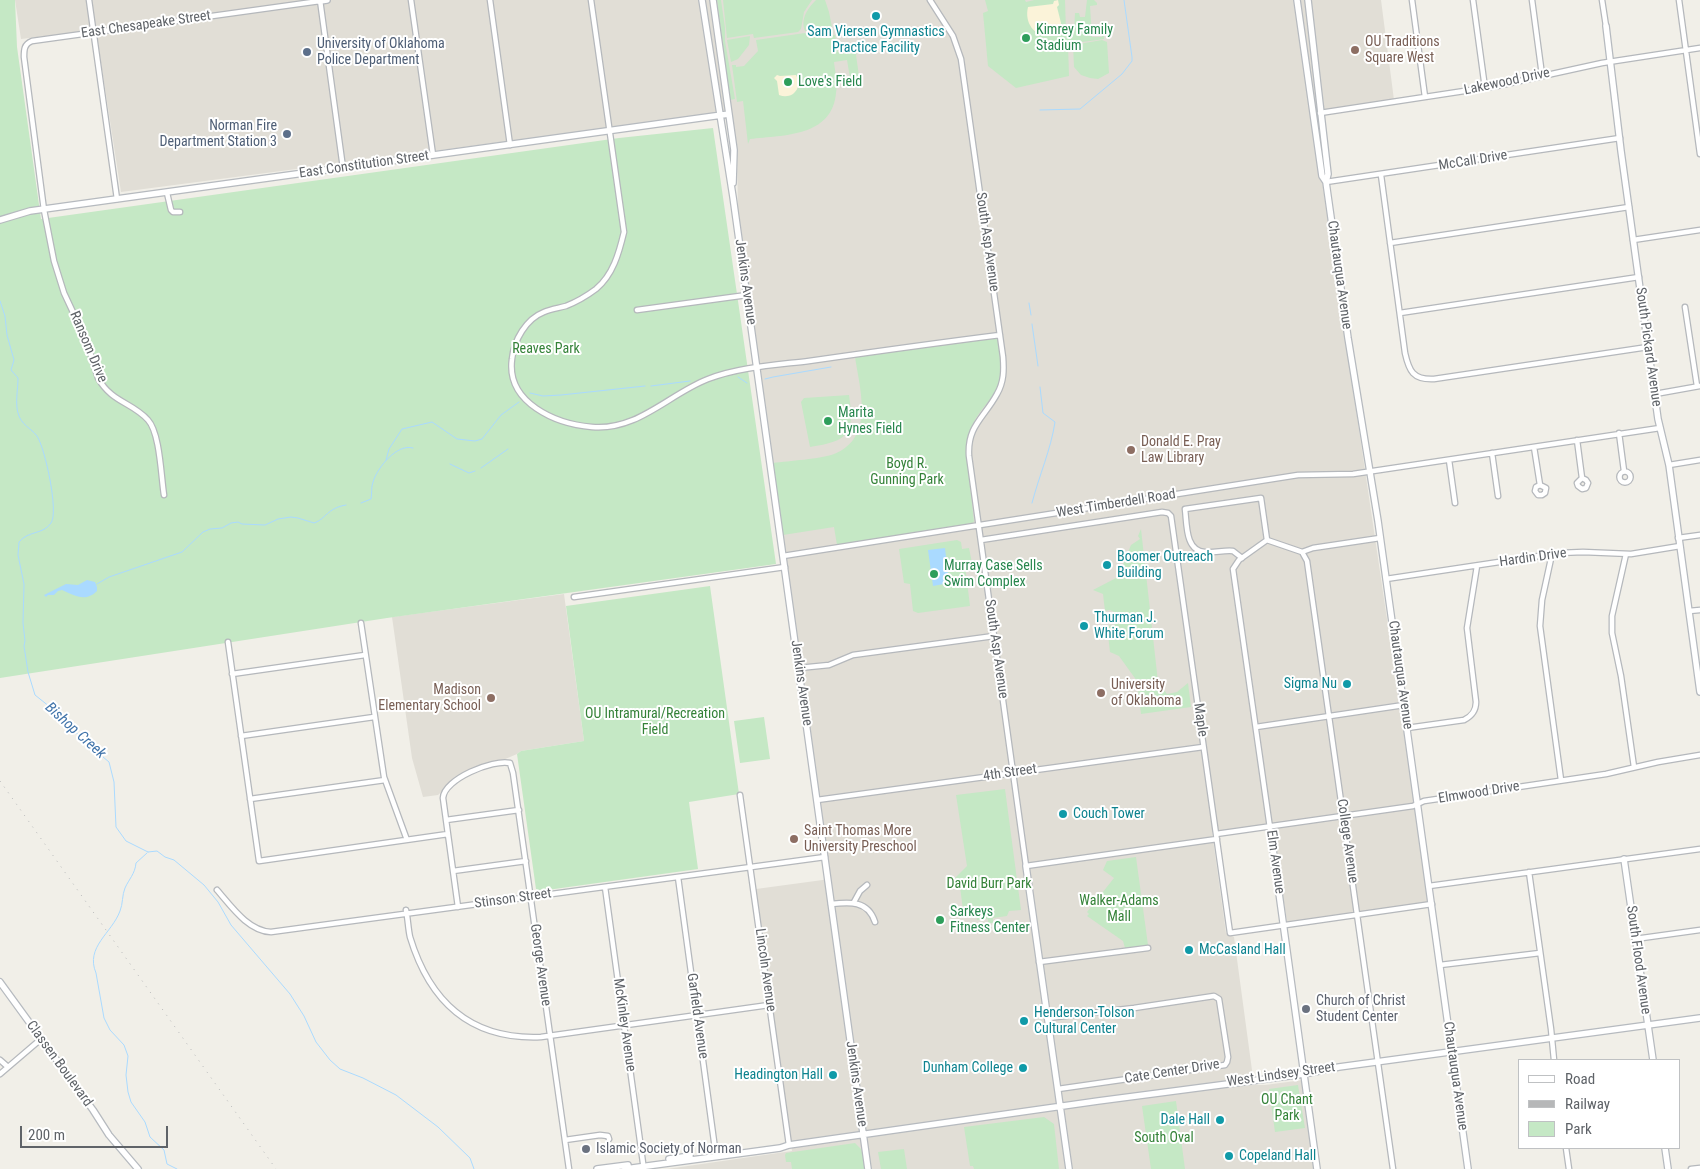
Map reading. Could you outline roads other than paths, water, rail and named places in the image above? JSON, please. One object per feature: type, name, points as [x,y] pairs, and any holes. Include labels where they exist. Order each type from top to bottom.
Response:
[{"type":"street","points":[[89,0],[117,200]]},
{"type":"street","points":[[320,0],[343,168]]},
{"type":"street","name":"East Chesapeake Street","points":[[26,44],[32,41],[327,0]]},
{"type":"street","points":[[411,0],[433,156]]},
{"type":"street","points":[[490,0],[510,145]]},
{"type":"street","points":[[591,0],[624,232],[614,266],[597,288],[569,305],[543,312],[524,328],[516,339],[511,361],[514,379],[520,393],[533,407],[566,423],[593,428],[613,426],[642,418],[679,393],[710,378],[757,368],[1000,335]]},
{"type":"street","name":"Jenkins Avenue","points":[[702,0],[747,295],[868,1169]]},
{"type":"street","name":"Jenkins Avenue","points":[[713,0],[734,150],[733,197]]},
{"type":"street","name":"South Asp Avenue","points":[[930,0],[953,36],[961,58],[1000,335],[1004,369],[1001,384],[996,396],[973,428],[968,448],[1012,773],[1069,1169]]},
{"type":"street","name":"Chautauqua Avenue","points":[[1297,0],[1322,176],[1326,182]]},
{"type":"street","name":"Chautauqua Avenue","points":[[1308,0],[1328,174],[1326,182],[1348,338],[1386,579],[1468,1169]]},
{"type":"street","points":[[1412,0],[1425,97]]},
{"type":"street","points":[[1473,0],[1485,88]]},
{"type":"street","points":[[1532,0],[1542,75]]},
{"type":"street","name":"South Pickard Avenue","points":[[1602,0],[1648,347],[1660,428],[1669,465],[1700,692]]},
{"type":"street","points":[[1679,0],[1700,154]]},
{"type":"street","name":"Ransom Drive","points":[[26,44],[24,57],[44,210],[58,277],[80,324],[98,378],[110,394],[147,419],[154,430],[164,495]]},
{"type":"street","name":"Lakewood Drive","points":[[1313,114],[1485,88],[1611,62],[1700,48]]},
{"type":"street","name":"East Constitution Street","points":[[0,220],[20,214],[167,192],[729,114]]},
{"type":"street","name":"McCall Drive","points":[[1326,182],[1620,138]]},
{"type":"street","points":[[1380,175],[1408,366],[1418,377],[1434,379],[1648,347]]},
{"type":"street","points":[[167,192],[171,210],[173,212],[180,212]]},
{"type":"street","points":[[1390,243],[1629,208]]},
{"type":"street","points":[[1633,240],[1700,230]]},
{"type":"street","points":[[1400,313],[1638,276]]},
{"type":"street","points":[[637,310],[747,295]]},
{"type":"street","points":[[1655,394],[1699,386],[1684,307]]},
{"type":"street","name":"West Timberdell Road","points":[[783,556],[1298,475],[1370,472],[1660,428]]},
{"type":"street","points":[[1620,433],[1624,472]]},
{"type":"street","points":[[1577,440],[1582,478]]},
{"type":"street","points":[[1534,447],[1540,485]]},
{"type":"street","points":[[1492,453],[1498,496]]},
{"type":"street","points":[[1449,460],[1455,503]]},
{"type":"street","points":[[1669,465],[1700,460]]},
{"type":"street","points":[[1260,498],[1267,540],[1242,558],[1233,551],[1204,552],[1194,548],[1189,538],[1185,509],[1260,498]]},
{"type":"street","name":"Maple","points":[[981,540],[1162,512],[1170,514],[1230,933],[1283,926]]},
{"type":"street","points":[[1678,538],[1700,535]]},
{"type":"street","points":[[1267,540],[1302,552],[1313,548],[1380,538]]},
{"type":"street","name":"Hardin Drive","points":[[1386,579],[1552,554],[1583,552],[1626,554],[1680,546]]},
{"type":"street","name":"College Avenue","points":[[1302,552],[1307,561],[1393,1169]]},
{"type":"street","points":[[1552,554],[1542,600],[1540,626],[1561,780]]},
{"type":"street","points":[[1626,554],[1612,616],[1612,633],[1622,683],[1634,767]]},
{"type":"street","name":"Elm Avenue","points":[[1242,558],[1234,566],[1233,571],[1317,1169]]},
{"type":"street","points":[[1407,728],[1464,720],[1471,716],[1476,709],[1467,628],[1477,566]]},
{"type":"street","points":[[574,597],[785,567]]},
{"type":"street","points":[[1689,611],[1700,610]]},
{"type":"street","points":[[361,623],[374,718],[385,780],[407,840]]},
{"type":"street","points":[[799,668],[829,665],[852,655],[994,636]]},
{"type":"street","points":[[228,642],[259,861],[448,834]]},
{"type":"street","points":[[232,674],[365,655]]},
{"type":"street","points":[[1256,726],[1404,705]]},
{"type":"street","points":[[241,736],[374,718]]},
{"type":"street","name":"4th Street","points":[[817,800],[1203,747]]},
{"type":"street","name":"Elmwood Drive","points":[[1026,866],[1418,804],[1424,801],[1606,774],[1700,755]]},
{"type":"street","name":"George Avenue","points":[[446,820],[443,795],[448,787],[477,769],[490,764],[508,762],[511,764],[569,1169]]},
{"type":"street","points":[[250,799],[385,780]]},
{"type":"street","name":"Lincoln Avenue","points":[[740,795],[789,1145]]},
{"type":"street","points":[[458,906],[446,820],[519,810]]},
{"type":"street","points":[[1429,886],[1700,849]]},
{"type":"street","name":"Stinson Street","points":[[217,890],[251,925],[268,932],[824,857]]},
{"type":"street","name":"South Flood Avenue","points":[[1624,859],[1653,1059]]},
{"type":"street","points":[[454,871],[526,861]]},
{"type":"street","points":[[1529,872],[1554,1059]]},
{"type":"street","name":"Garfield Avenue","points":[[678,877],[716,1155]]},
{"type":"street","points":[[854,902],[860,891],[867,886]]},
{"type":"street","name":"McKinley Avenue","points":[[605,887],[643,1163]]},
{"type":"street","points":[[831,904],[854,902],[867,909],[872,914],[875,922]]},
{"type":"street","points":[[1283,926],[1432,904]]},
{"type":"street","points":[[406,912],[410,935],[419,961],[432,987],[467,1020],[500,1035],[520,1038],[550,1036],[770,1005]]},
{"type":"street","points":[[1635,939],[1700,930]]},
{"type":"street","points":[[1039,962],[1148,948]]},
{"type":"street","points":[[1440,965],[1540,952]]},
{"type":"street","name":"Classen Boulevard","points":[[0,982],[93,1110],[106,1131],[138,1169]]},
{"type":"street","name":"Cate Center Drive","points":[[1048,1018],[1214,996],[1220,1002],[1225,1034],[1228,1057],[1225,1065],[1058,1089]]},
{"type":"street","name":"West Lindsey Street","points":[[716,1155],[779,1144],[789,1145],[1304,1074],[1378,1061],[1700,1018]]},
{"type":"street","points":[[0,1074],[41,1039]]},
{"type":"street","points":[[0,1060],[8,1067]]},
{"type":"street","points":[[565,1140],[600,1135],[608,1136],[609,1139]]},
{"type":"street","points":[[1566,1149],[1569,1169]]},
{"type":"street","points":[[1665,1149],[1668,1169]]},
{"type":"street","points":[[597,1169],[716,1155]]},
{"type":"street","points":[[625,1169],[716,1155]]},
{"type":"street","points":[[1691,1169],[1700,1168]]},
{"type":"water","points":[[945,548],[949,583],[933,586],[928,550]]},
{"type":"water","points":[[87,580],[95,582],[97,587],[97,591],[88,597],[75,596],[62,590],[54,595],[46,597],[44,595],[66,584],[78,585]]},
{"type":"waterway","points":[[1040,110],[1080,109],[1122,74],[1132,61],[1124,0]]},
{"type":"waterway","name":"Bishop Creek","points":[[0,301],[14,360],[11,370],[18,378],[17,409],[19,417],[37,436],[44,453],[53,506],[53,517],[48,527],[23,538],[19,542],[18,555],[24,584],[24,646],[28,672],[35,695],[60,715],[84,741],[109,762],[114,782],[116,827],[126,841],[148,852]]},
{"type":"waterway","points":[[1029,303],[1031,315]]},
{"type":"waterway","points":[[1032,324],[1038,366]]},
{"type":"waterway","points":[[765,379],[831,367]]},
{"type":"waterway","points":[[738,377],[747,383]]},
{"type":"waterway","points":[[651,386],[690,381]]},
{"type":"waterway","points":[[530,393],[543,396],[561,395],[645,386]]},
{"type":"waterway","points":[[1032,503],[1051,442],[1055,422],[1043,413],[1040,387]]},
{"type":"waterway","points":[[386,460],[389,449],[402,429],[432,422],[457,439],[475,441],[482,439],[501,415],[519,402]]},
{"type":"waterway","points":[[361,503],[371,499],[375,476],[388,458],[401,449],[413,448]]},
{"type":"waterway","points":[[481,468],[508,449]]},
{"type":"waterway","points":[[450,464],[469,473],[475,471]]},
{"type":"waterway","points":[[97,584],[109,577],[182,552],[203,532],[210,529],[222,528],[231,523],[238,522],[242,524],[265,525],[278,519],[291,517],[314,523],[331,511],[346,505]]},
{"type":"waterway","points":[[148,852],[157,851],[165,857],[174,860],[204,885],[218,902],[231,925],[290,994],[304,1016],[316,1042],[330,1060],[340,1069],[363,1078],[396,1095],[438,1127],[470,1158],[474,1169]]},
{"type":"waterway","name":"Bishop Creek","points":[[147,853],[136,863],[124,891],[120,911],[97,948],[94,955],[94,964],[104,1018],[110,1030],[124,1045],[128,1056],[126,1075],[131,1102],[145,1122],[150,1137],[164,1150],[167,1164],[177,1169]]},
{"type":"railway","points":[[0,781],[276,1169]]},
{"type":"place","name":"Sam Viersen Gymnastics Practice Facility","points":[[876,16]]},
{"type":"place","name":"Kimrey Family Stadium","points":[[1026,38]]},
{"type":"place","name":"OU Traditions Square West","points":[[1355,50]]},
{"type":"place","name":"University of Oklahoma Police Department","points":[[307,52]]},
{"type":"place","name":"Love's Field","points":[[788,82]]},
{"type":"place","name":"Norman Fire Department Station 3","points":[[287,134]]},
{"type":"place","name":"Marita Hynes Field","points":[[828,421]]},
{"type":"place","name":"Donald E. Pray Law Library","points":[[1131,450]]},
{"type":"place","name":"Boomer Outreach Building","points":[[1107,565]]},
{"type":"place","name":"Murray Case Sells Swim Complex","points":[[934,574]]},
{"type":"place","name":"Thurman J. White Forum","points":[[1084,626]]},
{"type":"place","name":"Sigma Nu","points":[[1347,684]]},
{"type":"place","name":"University of Oklahoma","points":[[1101,693]]},
{"type":"place","name":"Madison Elementary School","points":[[491,698]]},
{"type":"place","name":"Couch Tower","points":[[1063,814]]},
{"type":"place","name":"Saint Thomas More University Preschool","points":[[794,839]]},
{"type":"place","name":"Sarkeys Fitness Center","points":[[940,920]]},
{"type":"place","name":"McCasland Hall","points":[[1189,950]]},
{"type":"place","name":"Church of Christ Student Center","points":[[1306,1009]]},
{"type":"place","name":"Henderson-Tolson Cultural Center","points":[[1024,1021]]},
{"type":"place","name":"Dunham College","points":[[1023,1068]]},
{"type":"place","name":"Headington Hall","points":[[833,1075]]},
{"type":"place","name":"Dale Hall","points":[[1220,1120]]},
{"type":"place","name":"Islamic Society of Norman","points":[[586,1149]]},
{"type":"place","name":"Copeland Hall","points":[[1229,1156]]},
{"type":"park label","name":"Reaves Park","points":[[546,349]]},
{"type":"park label","name":"Boyd R. Gunning Park","points":[[907,472]]},
{"type":"park label","name":"OU Intramural/Recreation Field","points":[[655,722]]},
{"type":"park label","name":"David Burr Park","points":[[989,884]]},
{"type":"park label","name":"Walker-Adams Mall","points":[[1119,910]]},
{"type":"park label","name":"OU Chant Park","points":[[1287,1108]]},
{"type":"park label","name":"South Oval","points":[[1164,1138]]}]
